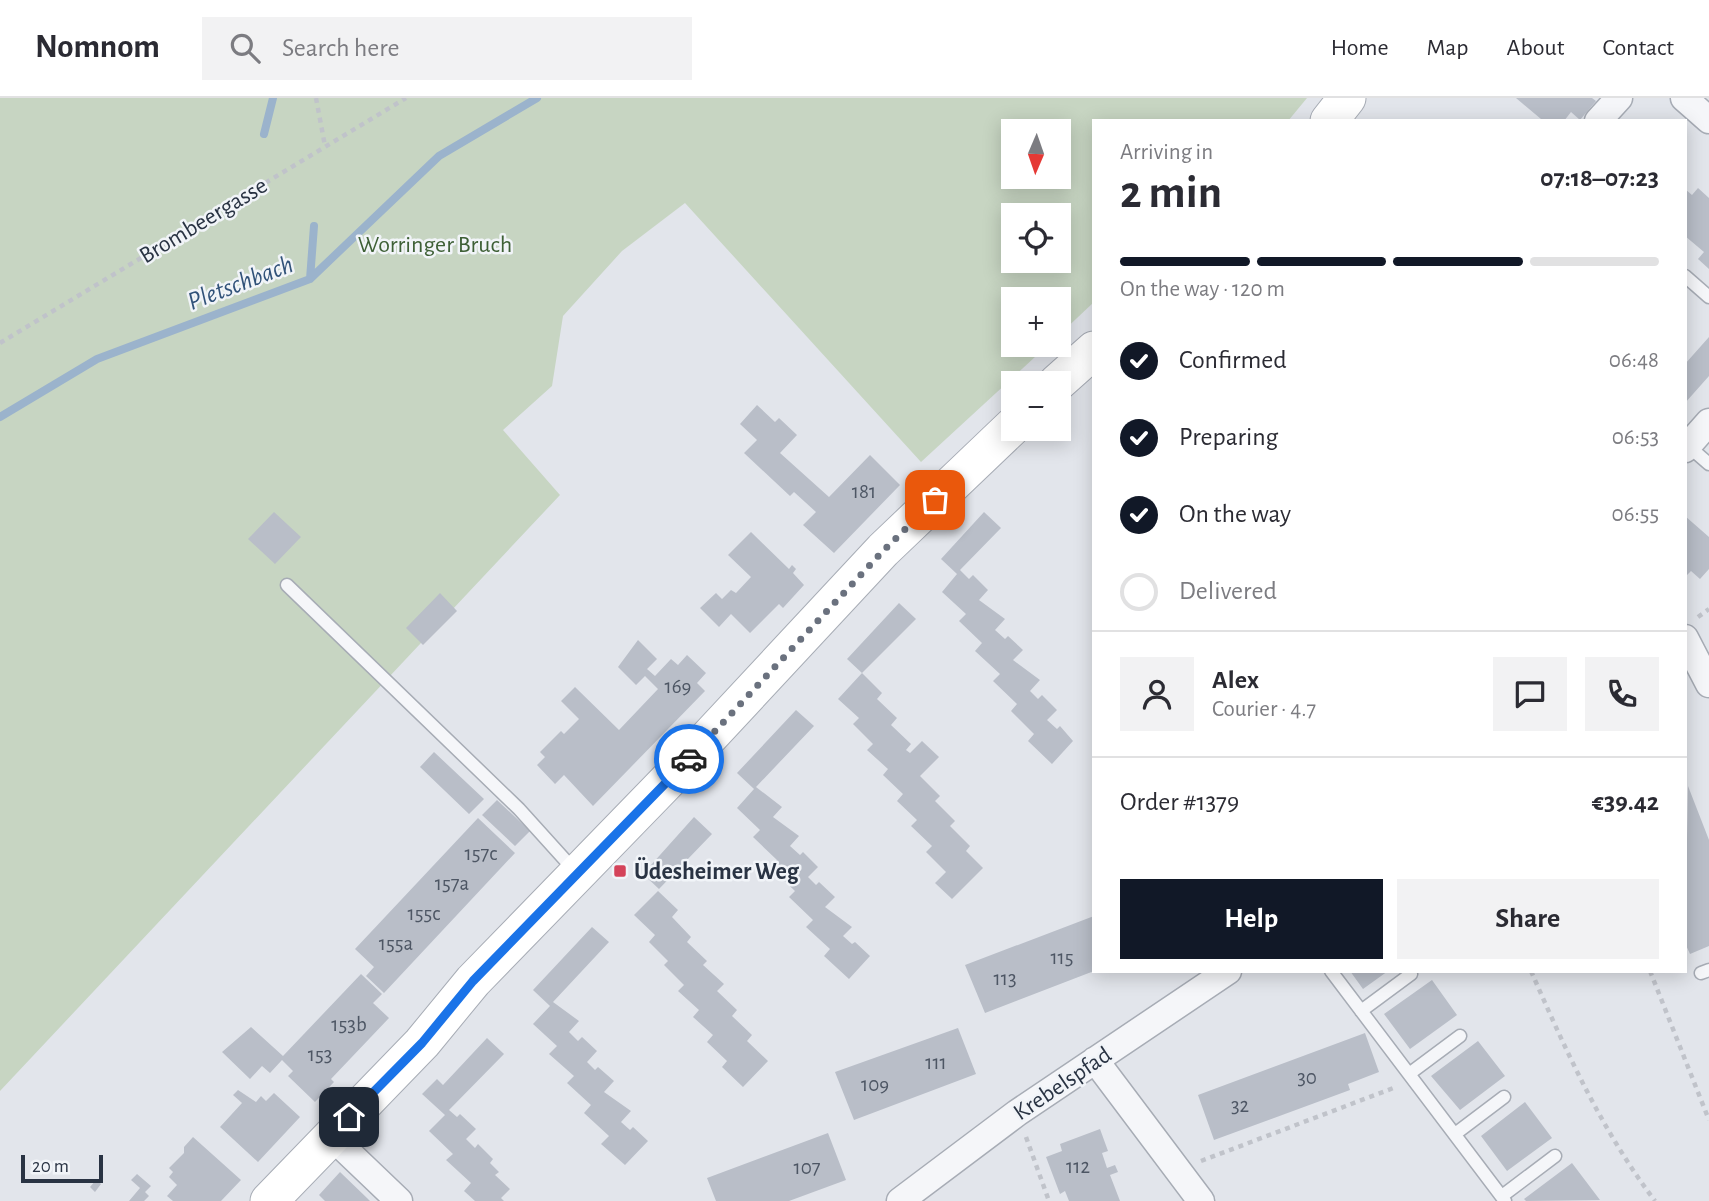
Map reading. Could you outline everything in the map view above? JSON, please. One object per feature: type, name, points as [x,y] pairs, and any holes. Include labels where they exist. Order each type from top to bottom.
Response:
[{"type":"main road","points":[[1331,119],[1347,98]]},
{"type":"main road","points":[[1070,371],[1092,352]]},
{"type":"main road","points":[[269,1201],[422,1043],[473,981],[883,551],[1001,438]]},
{"type":"street","points":[[1600,119],[1619,98]]},
{"type":"street","points":[[1684,98],[1709,120]]},
{"type":"street","points":[[1687,445],[1709,422]]},
{"type":"street","points":[[1687,642],[1709,684]]},
{"type":"street","name":"Krebelspfad","points":[[900,1201],[1017,1113],[1189,1000],[1225,973]]},
{"type":"street","points":[[1094,1060],[1201,1201]]},
{"type":"street","points":[[331,1136],[399,1201]]},
{"type":"lane","points":[[1687,278],[1709,297]]},
{"type":"lane","points":[[1687,447],[1709,464]]},
{"type":"lane","points":[[287,585],[519,810],[577,873]]},
{"type":"lane","points":[[1333,973],[1504,1198],[1555,1156]]},
{"type":"lane","points":[[1362,1011],[1411,974]]},
{"type":"lane","points":[[1411,1076],[1460,1036]]},
{"type":"lane","points":[[1455,1134],[1504,1097]]},
{"type":"path","points":[[316,98],[325,146]]},
{"type":"path","name":"Brombeergasse","points":[[0,343],[406,98]]},
{"type":"path","points":[[1532,973],[1569,1060],[1616,1143],[1655,1201]]},
{"type":"path","points":[[1651,973],[1709,1120]]},
{"type":"path","points":[[1177,1170],[1390,1090],[1411,1076]]},
{"type":"path","points":[[1017,1113],[1049,1201]]},
{"type":"green space","name":"Worringer Bruch","points":[[0,98],[1307,98],[1290,119],[1092,119],[1092,304],[1071,324],[1071,287],[1001,287],[1001,357],[1035,357],[1020,371],[1001,371],[1001,388],[921,462],[685,203],[622,251],[563,316],[552,386],[503,430],[560,495],[0,1091]]},
{"type":"building","points":[[1516,98],[1592,98],[1596,101],[1581,119],[1571,112],[1566,119],[1541,119]]},
{"type":"building","points":[[1698,188],[1709,198],[1709,269],[1698,259],[1704,252],[1687,238],[1687,191],[1692,195]]},
{"type":"building","points":[[1709,337],[1709,376],[1687,401],[1687,362]]},
{"type":"building","points":[[757,405],[775,422],[779,418],[797,435],[780,453],[829,497],[870,455],[900,485],[834,553],[803,525],[816,512],[794,492],[790,496],[744,453],[757,440],[740,424]]},
{"type":"building","points":[[274,512],[301,537],[275,564],[248,539]]},
{"type":"building","points":[[984,512],[1001,528],[960,570],[969,579],[973,575],[988,590],[979,600],[1005,619],[995,630],[1005,639],[1008,636],[1023,650],[1013,660],[1040,680],[1030,691],[1038,699],[1042,695],[1057,710],[1047,720],[1057,729],[1060,726],[1073,741],[1052,764],[1028,741],[1034,734],[1011,711],[1017,704],[993,681],[1000,674],[975,651],[982,643],[959,621],[966,614],[942,592],[957,574],[941,559]]},
{"type":"building","points":[[1687,518],[1709,537],[1709,569],[1700,579],[1691,571],[1687,575]]},
{"type":"building","points":[[751,532],[789,569],[792,565],[796,569],[793,573],[804,585],[783,608],[779,604],[750,633],[731,614],[719,627],[700,608],[716,593],[722,599],[731,590],[736,593],[751,577],[728,555]]},
{"type":"building","points":[[440,593],[457,611],[423,645],[406,628]]},
{"type":"building","points":[[899,603],[916,619],[862,673],[847,659]]},
{"type":"building","points":[[638,640],[657,659],[647,669],[655,676],[671,659],[678,665],[687,655],[706,673],[697,683],[705,691],[593,806],[564,775],[555,784],[537,765],[545,757],[540,752],[561,731],[564,734],[579,719],[561,701],[575,687],[619,730],[658,689],[645,676],[636,685],[618,667]]},
{"type":"building","points":[[862,673],[882,693],[877,699],[897,718],[891,725],[911,744],[906,750],[910,753],[922,741],[939,757],[920,776],[940,796],[935,801],[955,821],[950,826],[970,846],[966,851],[983,868],[952,899],[935,883],[946,872],[926,852],[932,846],[911,826],[917,820],[897,801],[903,794],[883,775],[888,769],[867,750],[873,744],[853,724],[859,718],[838,699]]},
{"type":"building","points":[[796,710],[814,726],[756,787],[782,807],[773,817],[799,836],[790,846],[800,855],[803,852],[818,867],[808,877],[816,885],[819,882],[835,897],[825,907],[852,927],[843,936],[852,944],[855,942],[870,956],[849,979],[824,956],[830,949],[806,927],[813,920],[789,897],[795,891],[770,867],[777,860],[753,837],[760,830],[737,808],[754,789],[737,773]]},
{"type":"building","points":[[434,752],[484,799],[469,814],[420,767]]},
{"type":"building","points":[[1688,786],[1709,840],[1709,946],[1690,954],[1687,947]]},
{"type":"building","points":[[497,800],[530,831],[515,846],[482,815]]},
{"type":"building","points":[[694,817],[712,834],[659,889],[643,874]]},
{"type":"building","points":[[478,818],[515,853],[384,993],[366,976],[374,967],[355,949]]},
{"type":"building","points":[[658,891],[678,910],[672,917],[691,937],[687,942],[707,961],[703,965],[724,984],[717,991],[737,1010],[732,1016],[752,1035],[747,1041],[768,1061],[743,1087],[722,1067],[727,1061],[707,1042],[713,1035],[693,1017],[699,1010],[678,991],[684,985],[664,965],[668,961],[649,942],[655,935],[634,915]]},
{"type":"building","points":[[1092,917],[1092,972],[985,1013],[965,965]]},
{"type":"building","points":[[592,927],[609,942],[553,1002],[579,1021],[569,1032],[578,1041],[582,1037],[597,1051],[587,1062],[595,1070],[598,1067],[614,1081],[604,1092],[631,1111],[621,1122],[630,1130],[633,1127],[648,1141],[625,1165],[601,1144],[609,1136],[584,1113],[591,1105],[567,1083],[574,1076],[549,1054],[557,1046],[533,1024],[550,1006],[533,990]]},
{"type":"building","points":[[1351,973],[1385,973],[1363,989]]},
{"type":"building","points":[[361,974],[382,994],[373,1003],[389,1018],[331,1079],[334,1082],[315,1102],[288,1076],[293,1071],[282,1060],[270,1073],[262,1066],[250,1079],[222,1052],[251,1027],[283,1056]]},
{"type":"building","points":[[1432,980],[1457,1015],[1410,1049],[1384,1014]]},
{"type":"building","points":[[958,1028],[976,1074],[854,1120],[835,1072]]},
{"type":"building","points":[[1365,1033],[1379,1072],[1348,1084],[1350,1090],[1214,1140],[1198,1095]]},
{"type":"building","points":[[487,1038],[504,1054],[449,1110],[457,1117],[460,1114],[476,1129],[466,1139],[475,1148],[478,1144],[493,1159],[490,1163],[499,1172],[495,1175],[510,1189],[501,1198],[504,1201],[475,1201],[464,1191],[471,1183],[446,1160],[453,1154],[429,1131],[445,1115],[422,1094],[437,1079],[443,1085]]},
{"type":"building","points":[[1478,1041],[1505,1076],[1460,1110],[1431,1076]]},
{"type":"building","points":[[238,1090],[256,1102],[261,1096],[266,1101],[274,1093],[300,1117],[258,1162],[220,1127],[242,1103],[233,1095]]},
{"type":"building","points":[[1525,1102],[1552,1138],[1507,1171],[1481,1136]]},
{"type":"building","points":[[1100,1129],[1108,1151],[1102,1153],[1107,1168],[1115,1165],[1118,1172],[1110,1175],[1120,1201],[1069,1201],[1065,1191],[1060,1194],[1046,1157],[1062,1151],[1060,1144]]},
{"type":"building","points":[[828,1133],[846,1180],[789,1201],[716,1201],[707,1178]]},
{"type":"building","points":[[193,1137],[241,1180],[221,1201],[173,1201],[167,1196],[177,1185],[169,1177],[173,1172],[169,1168],[184,1153],[184,1147]]},
{"type":"building","points":[[1572,1163],[1600,1200],[1524,1199]]},
{"type":"building","points":[[340,1172],[370,1201],[325,1201],[319,1195]]},
{"type":"building","points":[[137,1174],[151,1186],[145,1192],[149,1196],[144,1201],[129,1201],[140,1188],[131,1180]]},
{"type":"building","points":[[96,1180],[101,1184],[95,1192],[90,1187]]},
{"type":"waterway","points":[[264,134],[273,98]]},
{"type":"waterway","name":"Pletschbach","points":[[0,417],[97,359],[310,279],[439,156],[537,98]]},
{"type":"waterway","points":[[310,279],[314,226]]},
{"type":"way so far","points":[[689,759],[883,551],[935,500]]},
{"type":"place","name":"Üdesheimer Weg","points":[[620,871]]},
{"type":"route","points":[[349,1117],[422,1043],[473,981],[689,759]]}]
